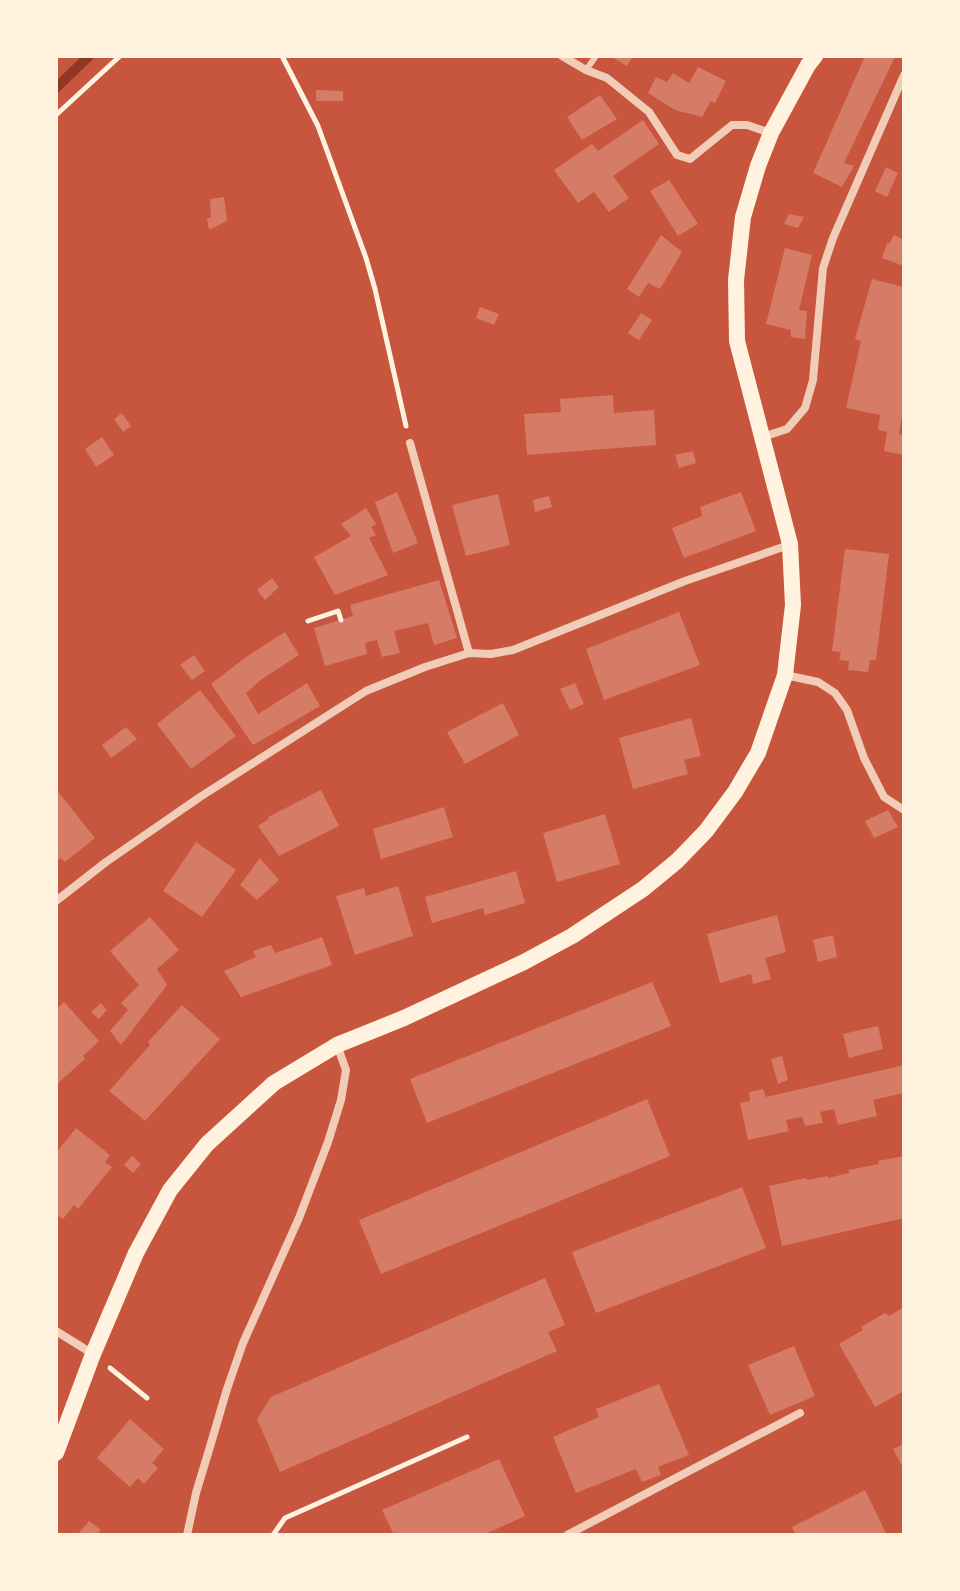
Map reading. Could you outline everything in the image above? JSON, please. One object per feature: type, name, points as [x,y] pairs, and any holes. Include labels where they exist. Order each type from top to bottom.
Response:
[{"type":"main road","points":[[56,1453],[93,1354],[136,1253],[170,1190],[207,1144],[274,1083],[337,1045],[404,1018],[524,962],[572,936],[643,889],[677,861],[706,831],[758,753],[785,675],[793,605],[790,544],[737,341],[736,280],[743,217],[758,166],[771,133],[815,56]]},
{"type":"street","points":[[562,56],[607,78],[649,112],[677,155],[690,159],[732,125],[747,125],[771,133]]},
{"type":"street","points":[[763,437],[787,429],[805,408],[813,380],[823,268],[904,75]]},
{"type":"street","points":[[410,443],[469,653]]},
{"type":"street","points":[[56,901],[200,797],[366,691],[469,653],[491,654],[513,650],[685,581],[790,544]]},
{"type":"street","points":[[785,675],[818,682],[835,693],[847,710],[864,758],[884,797],[904,810]]},
{"type":"street","points":[[187,1535],[200,1478],[239,1355],[299,1218],[341,1100],[346,1070],[337,1045]]},
{"type":"street","points":[[56,1331],[93,1354]]},
{"type":"street","points":[[567,1535],[800,1413]]},
{"type":"lane","points":[[586,70],[596,56]]},
{"type":"path","points":[[56,115],[120,56]]},
{"type":"path","points":[[282,56],[318,126],[366,258],[410,443]]},
{"type":"path","points":[[308,621],[338,611],[341,620]]},
{"type":"path","points":[[110,1367],[147,1398]]},
{"type":"path","points":[[273,1535],[285,1518],[467,1437]]},
{"type":"building","points":[[610,56],[633,56],[627,66]]},
{"type":"building","points":[[865,56],[895,57],[844,163],[854,166],[842,187],[813,173]]},
{"type":"building","points":[[698,67],[726,81],[715,103],[711,101],[702,117],[675,110],[648,93],[656,77],[667,82],[673,73],[689,83]]},
{"type":"building","points":[[316,90],[343,91],[343,101],[316,101]]},
{"type":"building","points":[[600,95],[617,119],[582,140],[567,117]]},
{"type":"building","points":[[643,120],[659,144],[613,176],[629,198],[609,212],[594,192],[578,203],[554,170],[592,144],[598,151]]},
{"type":"building","points":[[886,167],[898,173],[887,197],[875,191]]},
{"type":"building","points":[[669,180],[698,224],[678,236],[650,191]]},
{"type":"building","points":[[224,197],[227,221],[209,230],[210,199]]},
{"type":"building","points":[[789,214],[804,217],[798,228],[784,224]]},
{"type":"building","points":[[661,235],[682,252],[660,289],[648,283],[639,297],[627,289]]},
{"type":"building","points":[[894,235],[904,240],[904,266],[882,258],[887,243]]},
{"type":"building","points":[[785,248],[812,255],[799,310],[807,311],[805,339],[791,337],[791,330],[766,324]]},
{"type":"building","points":[[872,279],[904,287],[904,404],[899,434],[904,435],[904,455],[884,451],[887,432],[878,430],[880,415],[846,408],[861,341],[855,339]]},
{"type":"building","points":[[480,307],[499,314],[494,325],[476,318]]},
{"type":"building","points":[[641,313],[652,320],[639,340],[628,333]]},
{"type":"building","points":[[613,395],[614,413],[654,410],[656,445],[527,455],[524,414],[561,412],[560,399]]},
{"type":"building","points":[[122,413],[131,426],[123,432],[114,419]]},
{"type":"building","points":[[102,437],[114,455],[96,467],[85,449]]},
{"type":"building","points":[[693,451],[696,463],[679,468],[675,455]]},
{"type":"building","points":[[397,492],[418,543],[393,553],[375,502]]},
{"type":"building","points":[[741,492],[756,531],[684,558],[672,528],[702,516],[700,507]]},
{"type":"building","points":[[498,494],[510,545],[466,556],[452,505]]},
{"type":"building","points":[[549,496],[552,507],[535,512],[533,500]]},
{"type":"building","points":[[366,508],[376,524],[371,527],[376,535],[369,538],[388,575],[335,595],[314,557],[351,536],[341,524]]},
{"type":"building","points":[[845,549],[889,554],[876,660],[870,660],[868,672],[848,670],[849,661],[839,660],[841,652],[832,651]]},
{"type":"building","points":[[272,578],[279,587],[265,600],[257,590]]},
{"type":"building","points":[[439,580],[457,638],[434,645],[428,623],[394,631],[400,653],[382,657],[377,640],[365,643],[367,654],[325,666],[314,628],[353,616],[350,605]]},
{"type":"building","points":[[679,612],[700,665],[604,700],[586,649]]},
{"type":"building","points":[[285,632],[299,655],[246,693],[258,714],[307,683],[320,706],[253,745],[211,684]]},
{"type":"building","points":[[194,655],[205,671],[192,680],[180,665]]},
{"type":"building","points":[[575,683],[584,704],[570,710],[560,689]]},
{"type":"building","points":[[200,690],[236,736],[191,769],[157,724]]},
{"type":"building","points":[[503,703],[519,735],[465,764],[447,732]]},
{"type":"building","points":[[691,718],[701,756],[684,760],[688,774],[633,789],[619,738]]},
{"type":"building","points":[[126,727],[137,739],[111,758],[102,745]]},
{"type":"building","points":[[56,789],[95,838],[65,862],[61,858],[56,862]]},
{"type":"building","points":[[321,790],[339,826],[279,856],[258,826],[268,817]]},
{"type":"building","points":[[444,807],[453,837],[381,859],[373,829]]},
{"type":"building","points":[[888,810],[898,827],[874,838],[865,821]]},
{"type":"building","points":[[605,814],[620,864],[557,882],[543,833]]},
{"type":"building","points":[[196,842],[236,870],[202,917],[163,891]]},
{"type":"building","points":[[260,858],[279,880],[257,900],[240,885]]},
{"type":"building","points":[[516,871],[525,903],[485,915],[483,908],[432,923],[425,897]]},
{"type":"building","points":[[398,886],[413,936],[355,955],[336,896],[364,888],[366,896]]},
{"type":"building","points":[[777,915],[786,952],[765,958],[771,979],[753,984],[751,974],[720,983],[707,934]]},
{"type":"building","points":[[150,917],[179,950],[157,969],[167,985],[121,1045],[110,1031],[128,1010],[121,1003],[139,985],[110,951]]},
{"type":"building","points":[[833,935],[837,957],[818,962],[813,940]]},
{"type":"building","points":[[322,937],[332,965],[241,997],[224,971],[256,957],[253,951],[271,945],[275,953]]},
{"type":"building","points":[[652,982],[671,1026],[427,1123],[410,1079]]},
{"type":"building","points":[[64,1002],[99,1041],[83,1056],[85,1059],[56,1085],[56,1009]]},
{"type":"building","points":[[101,1003],[107,1010],[99,1019],[91,1012]]},
{"type":"building","points":[[182,1005],[220,1039],[145,1121],[109,1091]]},
{"type":"building","points":[[878,1026],[883,1049],[849,1058],[843,1034]]},
{"type":"building","points":[[782,1056],[788,1080],[778,1084],[771,1059]]},
{"type":"building","points":[[904,1065],[904,1093],[873,1100],[877,1116],[838,1125],[834,1109],[820,1112],[823,1123],[805,1126],[802,1117],[786,1120],[789,1131],[748,1140],[740,1103],[750,1101],[749,1092],[763,1089],[766,1097]]},
{"type":"building","points":[[647,1099],[670,1156],[381,1274],[359,1220]]},
{"type":"building","points":[[76,1128],[110,1155],[105,1162],[112,1167],[78,1209],[74,1205],[63,1219],[56,1214],[56,1153]]},
{"type":"building","points":[[132,1156],[141,1164],[133,1173],[124,1165]]},
{"type":"building","points":[[904,1156],[904,1218],[782,1246],[769,1186],[806,1178],[828,1178],[879,1164],[878,1161]]},
{"type":"building","points":[[742,1187],[766,1248],[596,1313],[572,1252]]},
{"type":"building","points":[[545,1278],[565,1325],[548,1332],[557,1351],[280,1472],[257,1419],[271,1397]]},
{"type":"building","points":[[904,1307],[904,1391],[875,1407],[839,1344],[885,1313],[889,1316]]},
{"type":"building","points":[[794,1346],[815,1396],[770,1415],[748,1365]]},
{"type":"building","points":[[659,1384],[689,1455],[658,1467],[661,1475],[642,1482],[636,1469],[576,1493],[553,1437],[599,1417],[596,1409]]},
{"type":"building","points":[[130,1419],[164,1449],[152,1463],[158,1468],[144,1484],[138,1478],[130,1487],[97,1458]]},
{"type":"building","points":[[904,1444],[904,1470],[893,1449]]},
{"type":"building","points":[[499,1459],[525,1516],[483,1535],[394,1535],[382,1510]]},
{"type":"building","points":[[865,1490],[887,1535],[796,1535],[792,1527]]},
{"type":"building","points":[[89,1521],[101,1530],[96,1535],[77,1535]]},
{"type":"waterway","points":[[56,88],[89,56]]}]
